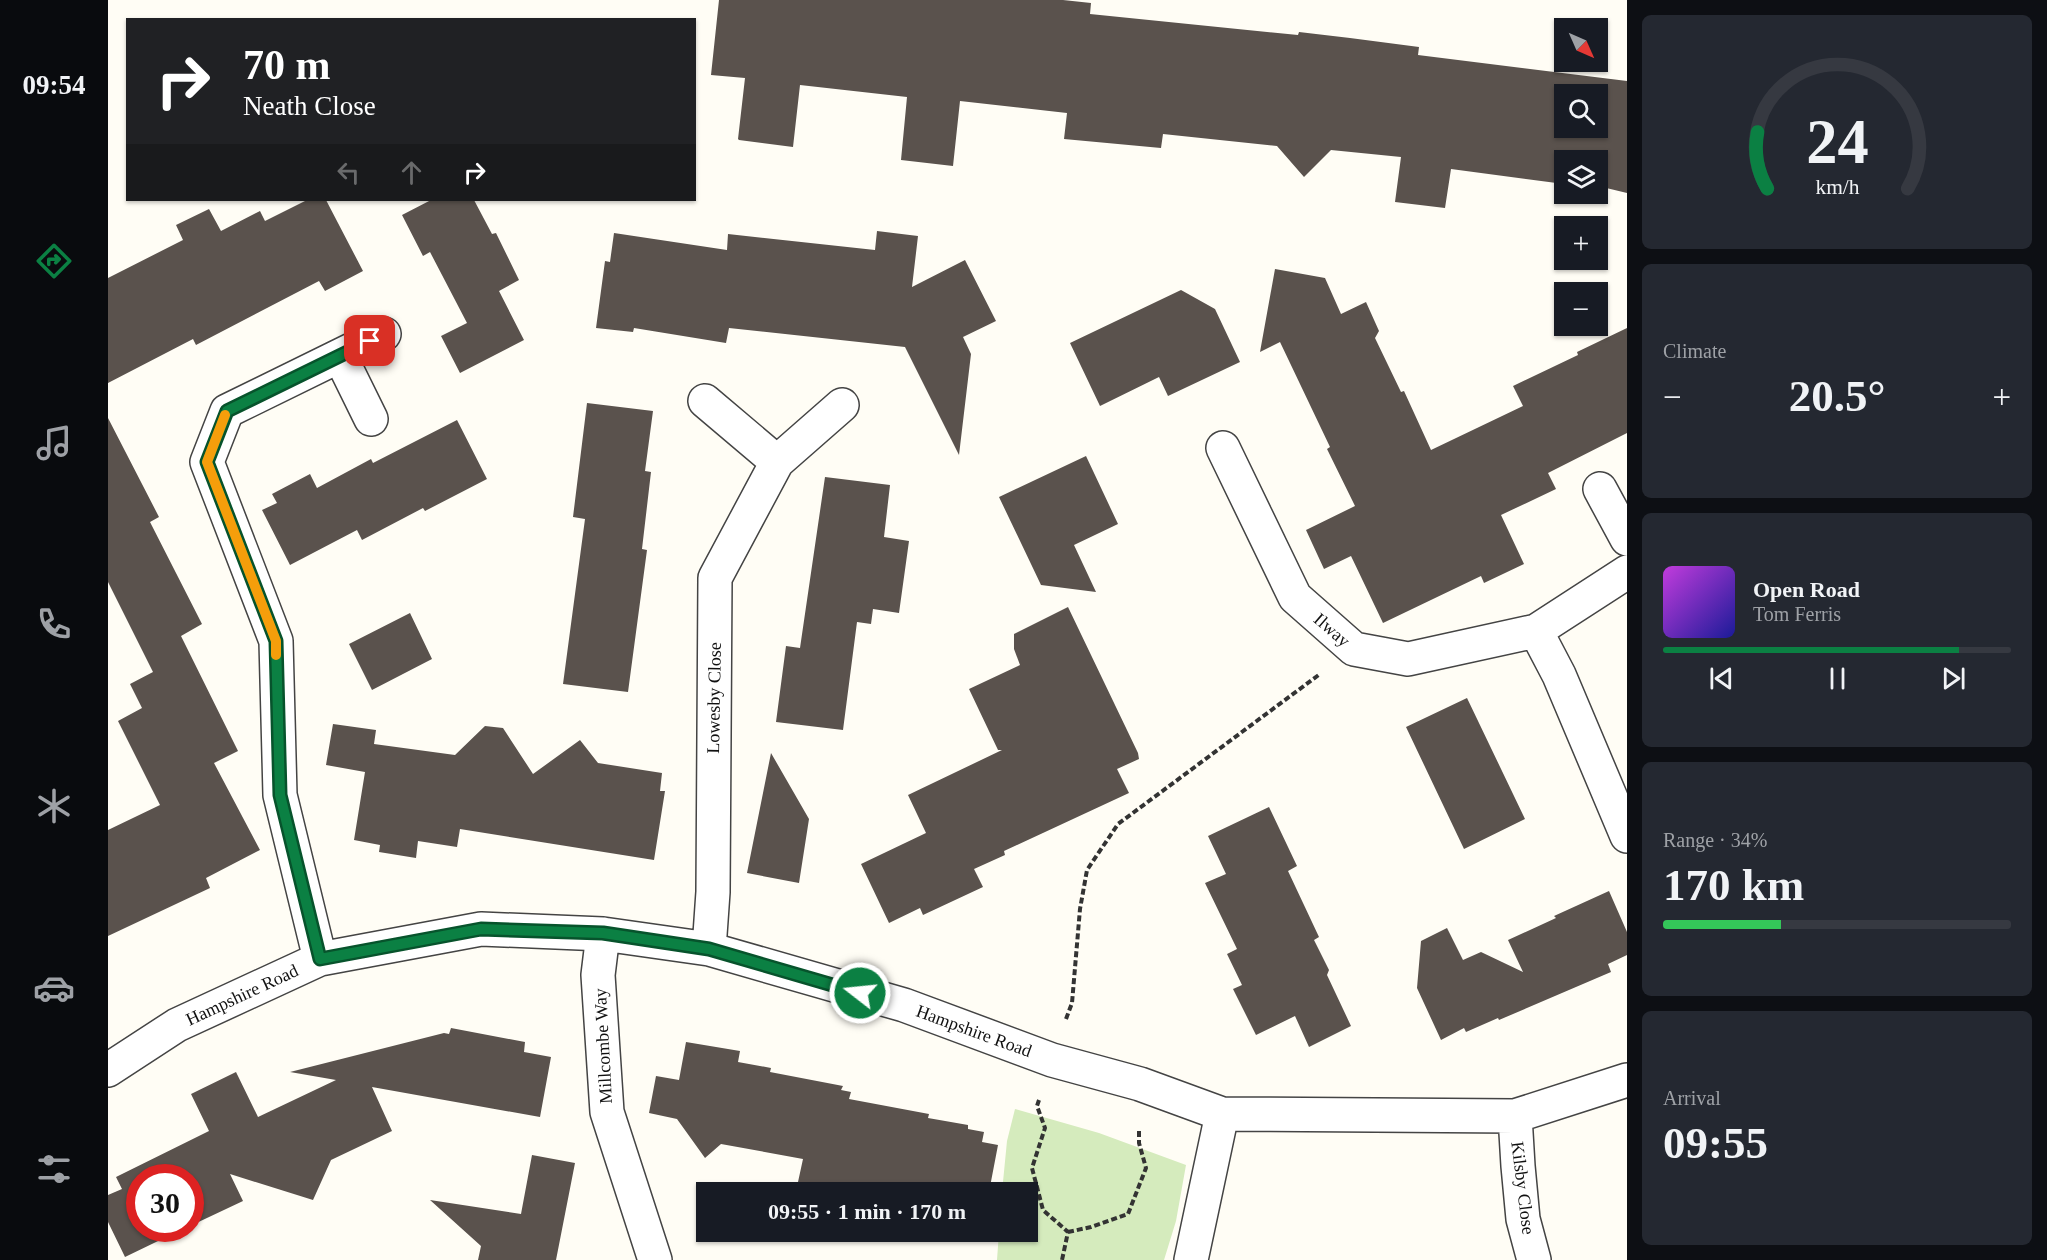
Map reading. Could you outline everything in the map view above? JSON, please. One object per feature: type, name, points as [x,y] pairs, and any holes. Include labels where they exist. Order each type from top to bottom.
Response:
[{"type":"street","points":[[320,959],[280,795],[276,641],[207,462],[227,411],[384,334]]},
{"type":"street","points":[[340,356],[371,419]]},
{"type":"street","points":[[705,401],[777,462]]},
{"type":"street","name":"Lowesby Close","points":[[709,949],[713,892],[715,578],[777,462],[842,405]]},
{"type":"street","name":"Ilway","points":[[1223,448],[1295,597],[1354,649],[1408,659],[1536,631],[1627,572]]},
{"type":"street","points":[[1600,489],[1627,539]]},
{"type":"street","points":[[1536,631],[1559,675],[1627,836]]},
{"type":"street","name":"Hampshire Road","points":[[108,1070],[177,1025],[320,959],[481,929],[603,933],[709,949],[904,1005],[1053,1060],[1140,1084],[1222,1114],[1515,1116],[1627,1080]]},
{"type":"street","name":"Millcombe Way","points":[[603,933],[598,975],[607,1112],[655,1260]]},
{"type":"street","points":[[1191,1260],[1222,1114]]},
{"type":"street","name":"Kilsby Close","points":[[1515,1116],[1523,1219],[1534,1260]]},
{"type":"path","points":[[1053,1060],[1072,1003],[1080,909],[1087,870],[1118,824],[1354,649]]},
{"type":"path","points":[[1068,1232],[1091,1227],[1128,1214],[1146,1168],[1139,1143],[1140,1084]]},
{"type":"path","points":[[1036,1106],[1045,1128],[1032,1168],[1043,1210],[1068,1232]]},
{"type":"path","points":[[1062,1260],[1068,1232]]},
{"type":"green space","points":[[1015,1109],[1099,1133],[1186,1165],[1176,1221],[1164,1260],[997,1260],[998,1242],[1038,1242],[1038,1182],[1003,1182],[1007,1141]]},
{"type":"building","points":[[719,0],[1063,0],[1091,3],[1090,14],[1350,38],[1419,47],[1418,55],[1627,81],[1627,193],[1608,188],[1608,150],[1554,150],[1554,183],[1451,169],[1445,208],[1395,202],[1401,157],[1331,150],[1304,177],[1277,146],[1163,134],[1161,148],[1064,139],[1067,113],[960,101],[953,166],[901,160],[907,97],[800,85],[793,147],[739,140],[745,78],[711,75]]},
{"type":"building","points":[[305,201],[327,201],[363,271],[325,291],[319,281],[196,345],[193,339],[108,383],[108,278],[183,240],[176,225],[209,209],[221,231],[260,211],[265,221]]},
{"type":"building","points":[[429,201],[475,201],[492,234],[496,233],[519,280],[499,291],[524,340],[460,373],[441,336],[467,323],[430,252],[423,256],[402,215]]},
{"type":"building","points":[[877,231],[918,236],[912,287],[965,260],[996,321],[963,337],[971,354],[959,455],[905,347],[729,328],[726,343],[634,328],[633,332],[596,328],[605,261],[610,262],[614,233],[727,250],[728,234],[875,250]]},
{"type":"building","points":[[1275,269],[1325,278],[1341,314],[1366,302],[1379,331],[1375,338],[1401,392],[1404,391],[1431,450],[1523,406],[1513,386],[1578,355],[1577,352],[1627,328],[1627,433],[1548,473],[1556,489],[1501,515],[1524,564],[1484,583],[1481,576],[1383,623],[1351,556],[1324,569],[1306,530],[1355,506],[1327,449],[1330,447],[1280,342],[1260,352]]},
{"type":"building","points":[[1181,290],[1215,309],[1240,362],[1168,396],[1159,377],[1100,406],[1070,343]]},
{"type":"building","points":[[587,403],[653,411],[645,471],[651,472],[642,549],[647,550],[628,692],[563,684],[585,519],[573,517]]},
{"type":"building","points":[[108,418],[159,517],[150,522],[202,624],[181,636],[238,751],[214,763],[260,850],[206,878],[210,888],[108,936],[108,830],[160,805],[118,721],[142,708],[130,684],[153,672],[108,582]]},
{"type":"building","points":[[457,420],[487,479],[425,511],[423,508],[362,540],[357,530],[290,565],[262,510],[277,503],[272,494],[310,474],[317,488],[371,459],[373,463]]},
{"type":"building","points":[[1086,456],[1118,524],[1074,545],[1096,592],[1041,585],[999,497]]},
{"type":"building","points":[[825,477],[890,485],[884,537],[909,541],[899,613],[873,609],[871,624],[857,622],[843,730],[776,722],[786,646],[800,648]]},
{"type":"building","points":[[1068,607],[1138,753],[1139,759],[1117,769],[1129,793],[1004,851],[1005,855],[974,869],[983,887],[923,915],[920,908],[889,923],[861,864],[926,833],[908,795],[1002,750],[998,750],[969,689],[1020,665],[1014,649],[1014,634]]},
{"type":"building","points":[[410,613],[432,659],[372,690],[349,644]]},
{"type":"building","points":[[1467,698],[1525,819],[1464,849],[1406,727]]},
{"type":"building","points":[[333,724],[376,730],[374,744],[455,755],[485,726],[503,728],[533,774],[580,740],[598,763],[662,773],[660,791],[665,791],[654,860],[460,829],[457,847],[418,841],[416,858],[379,852],[380,845],[354,840],[365,772],[326,765]]},
{"type":"building","points":[[771,753],[809,819],[799,883],[747,873]]},
{"type":"building","points":[[1269,807],[1297,866],[1288,871],[1319,937],[1314,940],[1329,970],[1327,975],[1351,1026],[1309,1047],[1295,1016],[1256,1035],[1233,989],[1242,985],[1227,954],[1237,949],[1205,883],[1226,874],[1208,836]]},
{"type":"building","points":[[1609,891],[1627,932],[1627,955],[1608,964],[1611,972],[1499,1020],[1498,1018],[1466,1032],[1464,1028],[1441,1040],[1417,988],[1421,941],[1447,928],[1463,960],[1481,952],[1523,972],[1508,940]]},
{"type":"building","points":[[451,1028],[525,1042],[524,1052],[551,1057],[540,1117],[372,1087],[392,1131],[331,1160],[313,1200],[230,1174],[243,1201],[204,1219],[204,1164],[142,1164],[209,1131],[191,1094],[236,1072],[258,1117],[336,1080],[290,1072],[444,1033],[449,1034]]},
{"type":"building","points":[[686,1042],[740,1051],[738,1062],[771,1068],[770,1072],[843,1086],[841,1090],[851,1092],[849,1099],[929,1114],[928,1118],[968,1125],[968,1129],[984,1132],[982,1142],[998,1145],[991,1182],[798,1182],[803,1159],[721,1144],[705,1158],[677,1119],[649,1113],[656,1076],[679,1080]]},
{"type":"building","points":[[532,1155],[575,1163],[556,1260],[478,1260],[481,1246],[430,1200],[521,1214]]},
{"type":"building","points":[[126,1172],[126,1242],[156,1242],[125,1257],[108,1222],[108,1195],[122,1189],[116,1177]]},
{"type":"slow traffic","points":[[225,415],[207,462],[276,641],[276,655]]},
{"type":"route","points":[[370,341],[227,411],[207,462],[276,641],[280,795],[320,959],[481,929],[603,933],[709,949],[860,993]]}]
